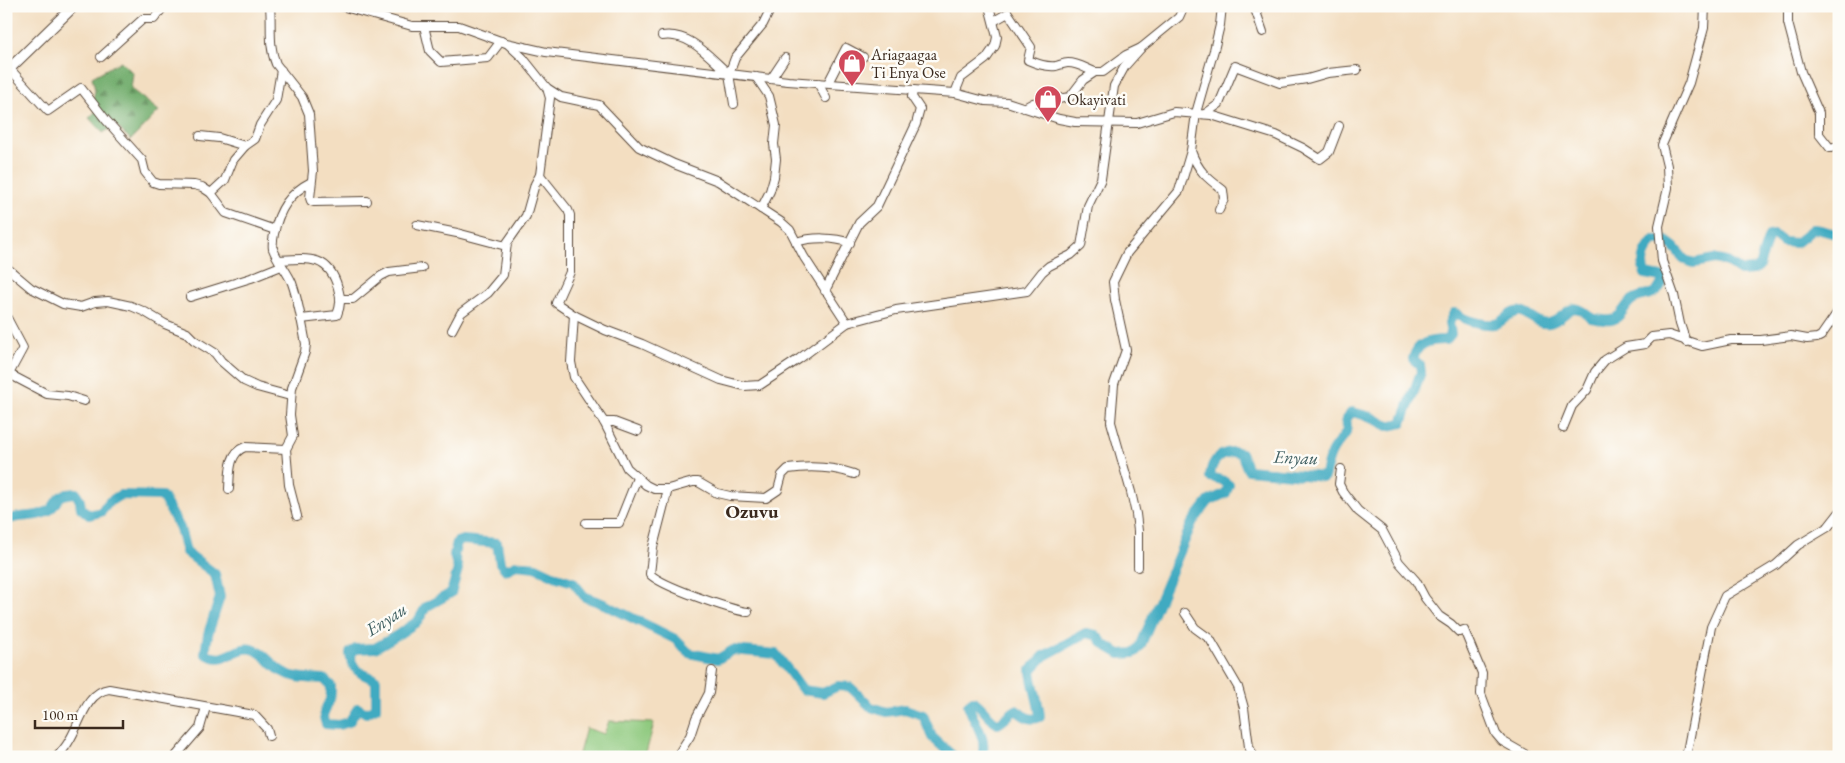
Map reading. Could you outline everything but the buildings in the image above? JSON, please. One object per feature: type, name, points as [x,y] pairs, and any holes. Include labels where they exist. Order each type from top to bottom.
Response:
[{"type":"main road","points":[[8,70],[74,6]]},
{"type":"street","points":[[101,57],[143,19],[154,19],[164,6]]},
{"type":"street","points":[[270,6],[271,51],[276,64],[302,97],[309,114],[313,171],[311,201],[367,201]]},
{"type":"street","points":[[341,6],[412,26],[459,26],[504,42],[546,52],[771,79],[955,93],[985,100],[1007,102],[1059,119],[1076,122],[1137,123],[1174,112],[1205,114],[1276,135],[1303,148],[1320,159],[1328,152],[1339,126]]},
{"type":"street","points":[[371,15],[373,6]]},
{"type":"street","points":[[734,104],[729,74],[735,58],[762,24],[772,6]]},
{"type":"street","points":[[955,93],[962,78],[986,59],[995,46],[997,37],[989,6]]},
{"type":"street","points":[[540,175],[570,215],[570,272],[556,303],[574,315],[605,330],[642,344],[721,380],[744,386],[760,385],[847,323],[896,310],[1027,291],[1049,266],[1071,255],[1080,246],[1088,206],[1102,179],[1114,86],[1125,66],[1141,48],[1179,17],[1184,6]]},
{"type":"street","points":[[1138,567],[1136,514],[1111,422],[1114,384],[1126,350],[1114,300],[1113,282],[1127,253],[1179,191],[1191,151],[1196,113],[1214,50],[1222,6]]},
{"type":"street","points":[[1254,6],[1263,32]]},
{"type":"street","points":[[1686,342],[1674,295],[1662,261],[1659,226],[1668,188],[1662,145],[1689,83],[1704,28],[1705,6]]},
{"type":"street","points":[[1788,6],[1788,23],[1794,48],[1801,72],[1819,113],[1819,134],[1830,148],[1839,146]]},
{"type":"street","points":[[994,21],[1008,13],[1031,46],[1028,60],[1042,66],[1068,63],[1085,66],[1095,72],[1104,72],[1126,55],[1141,48]]},
{"type":"street","points":[[424,26],[430,51],[441,62],[488,58],[504,42]]},
{"type":"street","points":[[662,36],[695,43],[729,74]]},
{"type":"street","points":[[504,42],[523,58],[547,88],[561,97],[600,105],[640,147],[674,164],[718,181],[786,226],[825,291],[847,323]]},
{"type":"street","points":[[828,83],[846,48],[863,57]]},
{"type":"street","points":[[771,79],[785,58]]},
{"type":"street","points":[[1205,114],[1219,104],[1235,66],[1280,83],[1308,79],[1328,73],[1357,70]]},
{"type":"street","points":[[8,70],[48,112],[81,88],[106,120],[142,160],[145,172],[153,182],[202,187],[211,193],[226,213],[275,230]]},
{"type":"street","points":[[211,193],[224,180],[233,160],[244,146],[255,139],[260,125],[276,100],[281,70]]},
{"type":"street","points":[[1024,108],[1033,103],[1070,97],[1083,80],[1095,72]]},
{"type":"street","points":[[756,77],[769,96],[776,125],[774,177],[770,191],[761,208]]},
{"type":"street","points":[[818,83],[826,98]]},
{"type":"street","points":[[452,330],[461,313],[488,293],[503,275],[506,266],[506,246],[526,216],[535,184],[540,175],[550,98],[547,88]]},
{"type":"street","points":[[825,291],[859,223],[877,206],[916,124],[920,109],[912,97],[913,90]]},
{"type":"street","points":[[200,136],[219,138],[244,146]]},
{"type":"street","points":[[1191,151],[1196,165],[1208,179],[1223,190],[1224,200],[1219,210]]},
{"type":"street","points":[[297,516],[289,485],[286,449],[293,436],[290,396],[306,352],[301,319],[291,281],[272,245],[282,207],[311,182]]},
{"type":"street","points":[[417,225],[506,246]]},
{"type":"street","points":[[796,242],[811,239],[839,239],[850,242]]},
{"type":"street","points":[[190,297],[251,278],[280,263],[306,258],[325,264],[336,280],[341,299],[339,312],[336,316],[301,319]]},
{"type":"street","points":[[6,267],[31,288],[64,304],[77,307],[108,301],[131,306],[150,314],[165,324],[183,331],[215,352],[221,360],[244,380],[257,387],[290,396]]},
{"type":"street","points":[[341,299],[354,299],[388,272],[422,268]]},
{"type":"street","points":[[1562,428],[1572,406],[1587,390],[1595,372],[1605,360],[1626,347],[1645,344],[1652,337],[1659,336],[1675,336],[1686,342],[1702,346],[1722,341],[1761,340],[1791,336],[1807,339],[1817,338],[1821,336],[1839,310]]},
{"type":"street","points":[[574,315],[571,368],[574,377],[604,422],[628,468],[650,488],[668,489],[698,482],[717,493],[730,496],[766,498],[778,490],[782,475],[788,469],[838,469],[854,474]]},
{"type":"street","points":[[6,316],[24,348],[8,375],[47,394],[68,396],[84,401]]},
{"type":"street","points":[[604,422],[614,422],[638,431]]},
{"type":"street","points":[[230,489],[230,468],[235,453],[239,449],[245,447],[286,449]]},
{"type":"street","points":[[1341,468],[1339,484],[1343,492],[1358,511],[1382,530],[1399,562],[1416,581],[1425,598],[1439,616],[1459,632],[1464,630],[1482,673],[1481,694],[1496,734],[1507,744],[1530,757]]},
{"type":"street","points":[[586,522],[618,523],[637,478]]},
{"type":"street","points":[[668,489],[652,547],[650,574],[658,580],[697,597],[725,607],[748,612]]},
{"type":"street","points":[[1686,757],[1710,627],[1725,596],[1776,565],[1798,544],[1828,527],[1839,513]]},
{"type":"street","points":[[1185,613],[1195,628],[1210,639],[1238,688],[1246,714],[1249,747],[1254,757]]},
{"type":"street","points":[[679,757],[709,693],[712,671]]},
{"type":"street","points":[[57,757],[69,741],[96,694],[109,689],[254,715],[267,729],[270,736]]},
{"type":"street","points":[[175,757],[200,728],[206,707]]},
{"type":"green space","points":[[121,61],[133,73],[131,89],[159,111],[131,140],[115,125],[103,133],[89,118],[96,111],[93,100],[95,90],[92,77]]},
{"type":"green space","points":[[609,721],[654,723],[645,757],[578,757],[586,728],[604,734]]},
{"type":"waterway","name":"Enyau","points":[[982,757],[982,736],[968,705],[973,701],[998,724],[1016,710],[1027,718],[1040,717],[1031,670],[1044,656],[1086,633],[1096,635],[1105,645],[1120,654],[1134,653],[1140,647],[1192,523],[1209,501],[1226,493],[1229,485],[1222,480],[1210,477],[1213,465],[1219,457],[1229,453],[1241,453],[1248,470],[1324,477],[1331,453],[1344,436],[1347,430],[1346,419],[1352,412],[1371,417],[1388,426],[1402,423],[1421,372],[1420,365],[1413,359],[1415,353],[1425,343],[1446,340],[1451,334],[1449,323],[1454,313],[1470,321],[1482,324],[1498,323],[1514,312],[1521,312],[1541,323],[1549,323],[1573,308],[1584,311],[1591,318],[1611,320],[1620,315],[1635,298],[1653,293],[1660,286],[1663,280],[1661,277],[1645,274],[1643,265],[1644,256],[1654,240],[1666,241],[1685,260],[1694,263],[1714,259],[1727,262],[1741,271],[1754,270],[1759,266],[1769,236],[1774,235],[1783,242],[1796,243],[1812,229],[1839,234]]},
{"type":"waterway","name":"Enyau","points":[[6,521],[37,515],[47,511],[62,496],[68,494],[76,493],[81,508],[89,515],[101,512],[109,502],[120,495],[162,496],[180,528],[186,552],[215,574],[220,597],[208,634],[205,653],[219,658],[240,650],[252,649],[261,653],[279,669],[292,676],[324,679],[331,686],[330,698],[324,713],[326,724],[339,725],[349,722],[358,708],[366,713],[376,708],[376,680],[358,671],[352,664],[350,653],[356,649],[375,648],[399,634],[418,621],[426,607],[451,593],[458,569],[454,555],[457,542],[463,540],[497,543],[500,563],[506,570],[516,565],[536,567],[573,582],[585,597],[604,604],[675,639],[689,653],[718,659],[733,650],[776,654],[803,690],[823,693],[838,686],[850,687],[871,707],[886,712],[905,709],[923,715],[932,737],[954,757]]},
{"type":"place","name":"Ariagaagaa Ti Enya Ose","points":[[852,87]]},
{"type":"place","name":"Okayivati","points":[[1048,123]]},
{"type":"district","name":"Ozuvu","points":[[752,511]]}]
